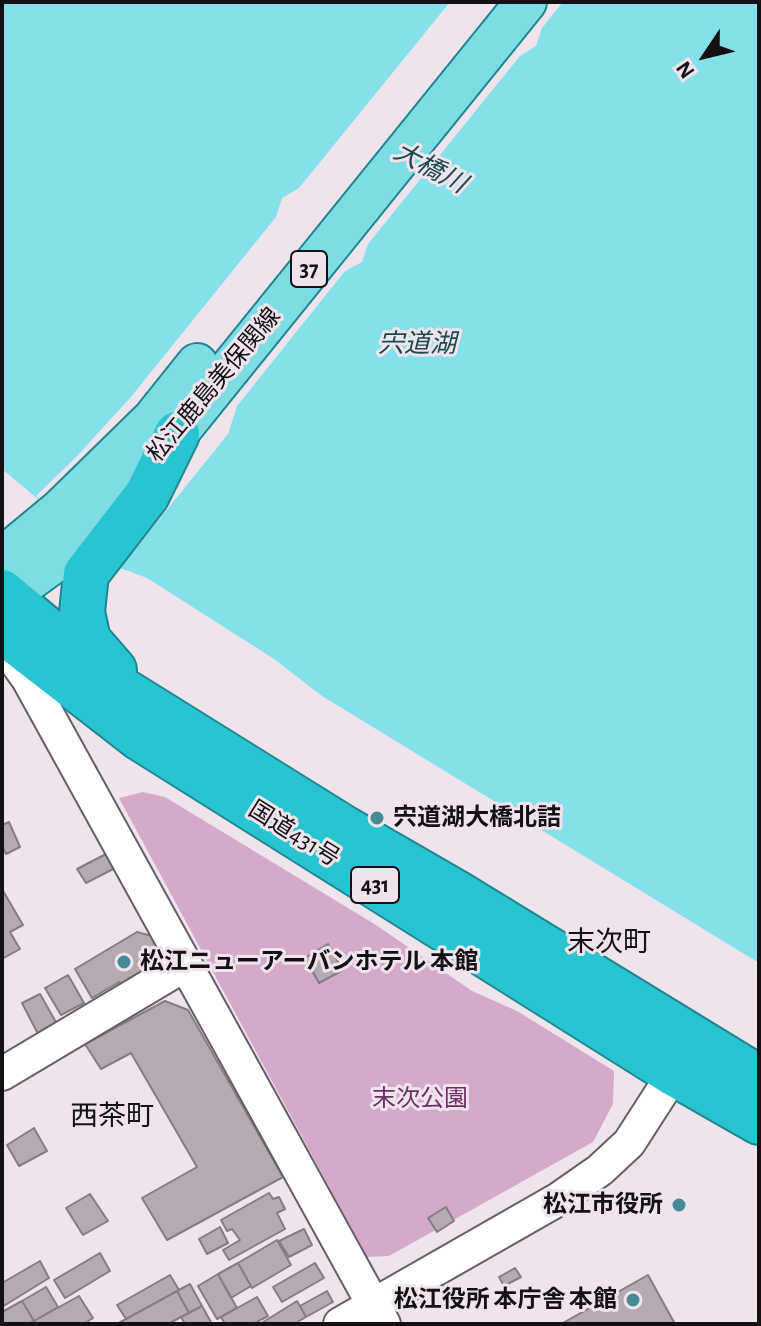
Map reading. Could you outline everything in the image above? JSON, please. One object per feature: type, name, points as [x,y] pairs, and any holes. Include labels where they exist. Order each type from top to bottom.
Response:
[{"type":"highway","points":[[153,709],[102,659],[88,640],[82,612],[86,574],[84,528],[147,495],[177,434]]},
{"type":"highway","name":"国道431号","points":[[3,596],[108,681],[344,828],[455,892],[684,1057],[759,1122]]},
{"type":"highway","name":"国道431号","points":[[3,596],[140,738],[684,1057],[759,1078]]},
{"type":"main road","name":"松江鹿島美保関線","points":[[3,596],[53,563],[84,528],[153,419],[492,2]]},
{"type":"main road","name":"松江鹿島美保関線","points":[[177,434],[526,2]]},
{"type":"street","points":[[2,643],[28,679],[379,1315]]},
{"type":"street","points":[[2,1074],[185,965]]},
{"type":"street","points":[[340,1324],[379,1315],[600,1170],[629,1143],[684,1057]]},
{"type":"green space","name":"末次公園","points":[[143,792],[165,797],[376,925],[472,991],[517,1011],[614,1071],[613,1104],[593,1142],[389,1256],[367,1257],[119,798]]},
{"type":"water","name":"宍道湖","points":[[2,2],[759,2],[759,963],[322,696],[274,659],[147,578],[120,568],[2,469]]},
{"type":"pier","points":[[450,2],[563,2],[542,28],[536,46],[520,56],[368,244],[362,262],[345,271],[237,406],[228,434],[120,568],[36,496],[130,398],[276,217],[282,198],[299,188]]},
{"type":"building","points":[[9,822],[20,847],[6,854],[2,846],[2,825]]},
{"type":"building","points":[[106,854],[115,868],[86,883],[77,869]]},
{"type":"building","points":[[2,889],[23,925],[10,932],[20,949],[2,959]]},
{"type":"building","name":"松江ニューアーバンホテル 本館","points":[[137,932],[152,936],[163,956],[160,971],[124,991],[119,982],[92,998],[75,969]]},
{"type":"building","points":[[328,944],[343,970],[319,983],[305,958]]},
{"type":"building","points":[[68,975],[84,1003],[61,1015],[45,988]]},
{"type":"building","points":[[40,994],[57,1024],[38,1034],[22,1003]]},
{"type":"building","points":[[165,1001],[188,1010],[283,1177],[167,1240],[142,1198],[197,1167],[131,1053],[101,1069],[85,1044]]},
{"type":"building","points":[[34,1128],[47,1151],[19,1166],[7,1145]]},
{"type":"building","points":[[269,1193],[273,1199],[279,1197],[285,1209],[277,1213],[285,1229],[229,1260],[223,1250],[240,1240],[232,1229],[227,1231],[221,1220]]},
{"type":"building","points":[[90,1194],[108,1221],[83,1235],[66,1208]]},
{"type":"building","points":[[446,1207],[454,1221],[437,1232],[428,1218]]},
{"type":"building","points":[[220,1227],[228,1243],[207,1254],[199,1239]]},
{"type":"building","points":[[304,1229],[312,1245],[289,1257],[279,1241]]},
{"type":"building","points":[[277,1240],[291,1265],[252,1288],[238,1263]]},
{"type":"building","points":[[100,1253],[110,1271],[65,1298],[54,1280]]},
{"type":"building","points":[[40,1261],[49,1278],[2,1307],[2,1283]]},
{"type":"building","points":[[238,1263],[251,1286],[231,1298],[218,1274]]},
{"type":"building","points":[[315,1263],[324,1278],[282,1302],[273,1287]]},
{"type":"building","points":[[515,1268],[521,1277],[504,1286],[499,1277]]},
{"type":"building","points":[[218,1274],[237,1308],[217,1319],[198,1286]]},
{"type":"building","points":[[170,1275],[179,1290],[126,1319],[117,1305]]},
{"type":"building","name":"松江役所 本庁舎 本館","points":[[648,1275],[675,1324],[561,1324]]},
{"type":"building","points":[[190,1284],[202,1306],[189,1313],[177,1291]]},
{"type":"building","points":[[46,1287],[58,1307],[34,1321],[22,1301]]},
{"type":"building","points":[[177,1291],[189,1313],[168,1324],[117,1324]]},
{"type":"building","points":[[327,1291],[333,1302],[306,1317],[300,1306]]},
{"type":"building","points":[[79,1296],[93,1318],[84,1324],[36,1324],[34,1321]]},
{"type":"building","points":[[257,1297],[268,1316],[253,1324],[225,1324],[221,1317]]},
{"type":"building","points":[[22,1301],[34,1321],[28,1324],[2,1324],[2,1312]]},
{"type":"building","points":[[297,1301],[306,1317],[294,1324],[260,1324]]},
{"type":"building","points":[[202,1306],[212,1324],[185,1324],[181,1317]]},
{"type":"place","name":"宍道湖大橋北詰","points":[[377,818]]},
{"type":"place","name":"松江ニューアーバンホテル 本館","points":[[124,962]]},
{"type":"place","name":"松江市役所","points":[[679,1205]]},
{"type":"place","name":"松江役所 本庁舎 本館","points":[[633,1300]]},
{"type":"district","name":"末次町","points":[[609,943]]},
{"type":"district","name":"西茶町","points":[[112,1117]]},
{"type":"water label","name":"大橋川","points":[[430,168]]}]
